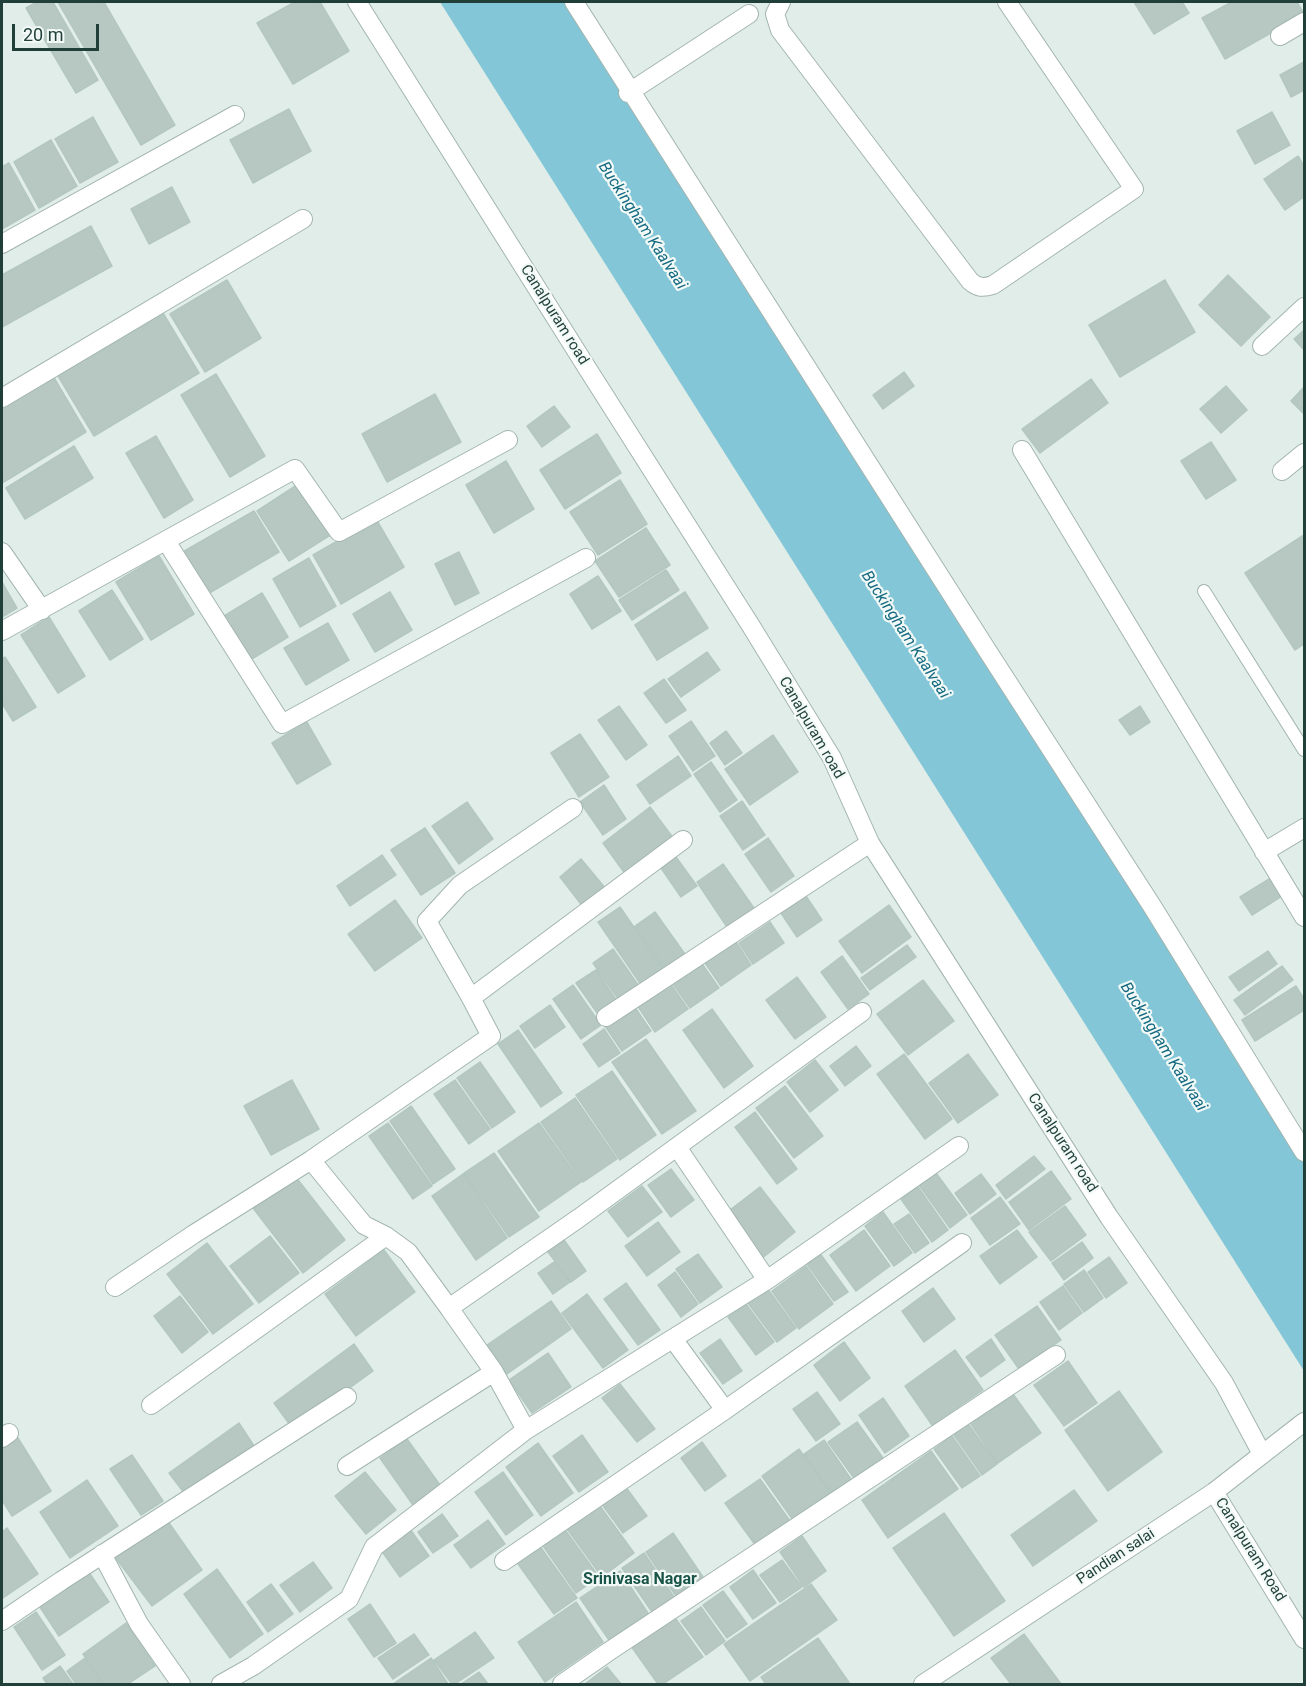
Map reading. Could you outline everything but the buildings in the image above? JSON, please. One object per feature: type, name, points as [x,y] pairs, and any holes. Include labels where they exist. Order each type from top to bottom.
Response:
[{"type":"street","name":"Canalpuram road","points":[[357,2],[832,758],[870,843],[1103,1207],[1224,1383],[1262,1454]]},
{"type":"street","points":[[574,2],[1152,906],[1305,1152]]},
{"type":"street","points":[[781,2],[775,14],[780,30],[970,281],[984,288],[993,285],[1134,189],[1007,2]]},
{"type":"street","points":[[630,92],[749,14]]},
{"type":"street","points":[[1280,36],[1305,22]]},
{"type":"street","points":[[2,244],[235,115]]},
{"type":"street","points":[[2,398],[303,219]]},
{"type":"street","points":[[1262,346],[1305,307]]},
{"type":"street","points":[[2,632],[295,469],[339,532],[508,440]]},
{"type":"street","points":[[1022,450],[1305,917]]},
{"type":"street","points":[[1282,471],[1305,453]]},
{"type":"street","points":[[166,541],[282,724],[586,558]]},
{"type":"street","points":[[2,552],[42,610]]},
{"type":"street","points":[[115,1287],[311,1160],[491,1036],[427,921],[460,885],[573,808]]},
{"type":"street","points":[[1264,852],[1305,828]]},
{"type":"street","points":[[471,998],[682,840]]},
{"type":"street","points":[[606,1017],[870,843]]},
{"type":"street","points":[[449,1308],[579,1218],[862,1012]]},
{"type":"street","points":[[221,1684],[253,1666],[349,1599],[374,1547],[526,1430],[767,1280],[959,1146]]},
{"type":"street","points":[[676,1147],[767,1280]]},
{"type":"street","points":[[311,1160],[364,1225],[386,1236],[408,1252],[494,1372],[526,1430]]},
{"type":"street","points":[[151,1405],[386,1236]]},
{"type":"street","points":[[504,1561],[725,1410],[962,1243]]},
{"type":"street","points":[[673,1339],[725,1410]]},
{"type":"street","points":[[562,1684],[1056,1355]]},
{"type":"street","points":[[347,1466],[494,1372]]},
{"type":"street","points":[[2,1621],[347,1397]]},
{"type":"street","name":"Pandian salai","points":[[923,1684],[1214,1492],[1305,1422]]},
{"type":"street","name":"Canalpuram Road","points":[[1214,1492],[1305,1639]]},
{"type":"street","points":[[102,1554],[139,1624],[181,1684]]},
{"type":"lane","points":[[1203,591],[1305,750]]},
{"type":"water","name":"Buckingham Kaalvaai","points":[[440,2],[571,2],[1304,1152],[1304,1371]]},
{"type":"district","name":"Srinivasa Nagar","points":[[640,1580]]}]
